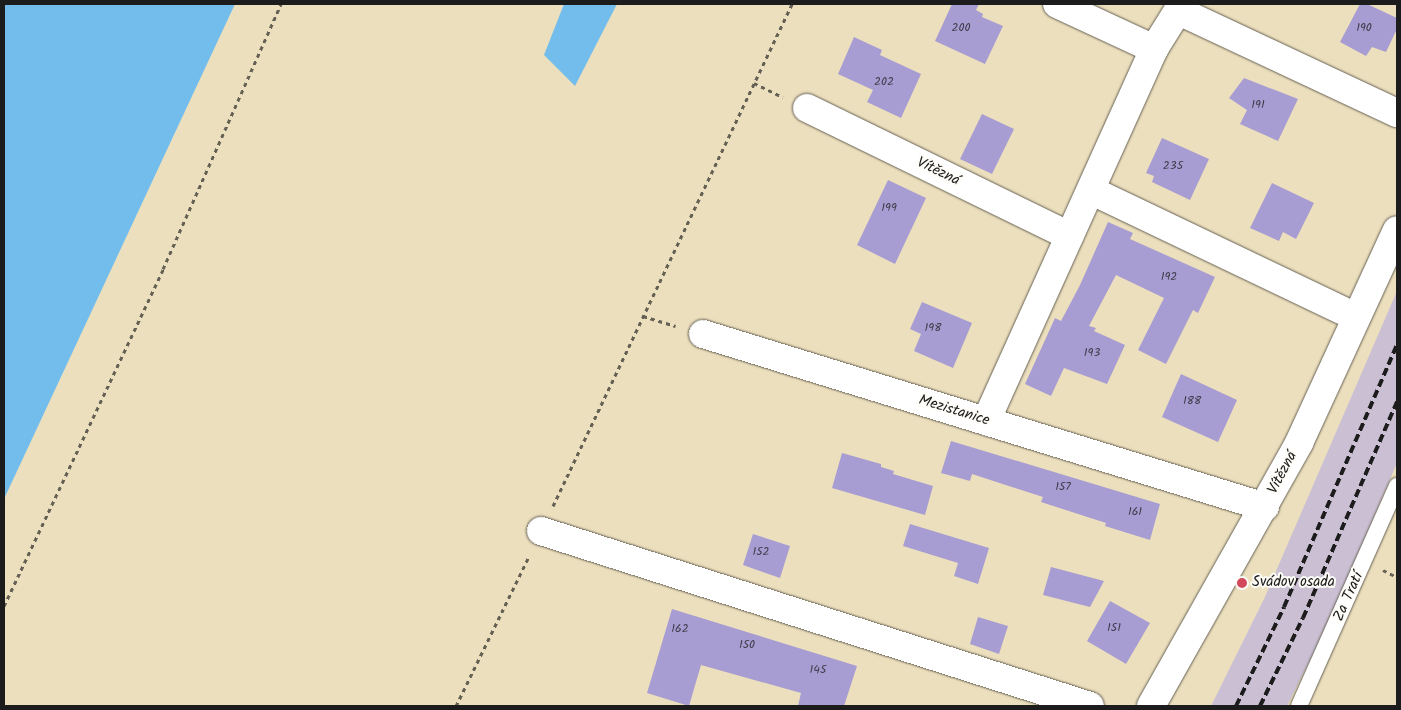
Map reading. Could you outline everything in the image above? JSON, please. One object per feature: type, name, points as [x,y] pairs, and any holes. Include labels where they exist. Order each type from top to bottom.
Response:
[{"type":"street","points":[[1057,4],[1154,49]]},
{"type":"street","points":[[986,421],[1069,236],[1092,191],[1154,49],[1181,8],[1397,114]]},
{"type":"street","name":"Vítězná","points":[[807,108],[1069,236]]},
{"type":"street","points":[[1092,191],[1342,310]]},
{"type":"street","name":"Vítězná","points":[[1151,706],[1265,507],[1299,443],[1397,230]]},
{"type":"street","name":"Mezistanice","points":[[703,334],[1265,507]]},
{"type":"street","points":[[541,532],[1090,706]]},
{"type":"lane","name":"Za Tratí","points":[[1299,706],[1397,486]]},
{"type":"path","points":[[4,606],[163,269],[281,4]]},
{"type":"path","points":[[456,706],[541,532],[792,4]]},
{"type":"path","points":[[643,316],[703,334]]},
{"type":"shaded area","points":[[1397,291],[1397,463],[1326,628],[1287,706],[1211,706],[1264,599]]},
{"type":"water","points":[[4,4],[235,4],[4,499]]},
{"type":"water","points":[[564,4],[617,4],[575,86],[544,55]]},
{"type":"building","points":[[952,4],[979,4],[976,10],[983,14],[982,17],[1003,26],[985,64],[935,41]]},
{"type":"building","points":[[1360,4],[1367,4],[1397,18],[1397,29],[1386,52],[1372,47],[1366,56],[1340,42]]},
{"type":"building","points":[[854,37],[882,50],[880,55],[921,74],[901,118],[867,102],[873,90],[838,74]]},
{"type":"building","points":[[1244,78],[1298,99],[1278,141],[1240,124],[1247,110],[1229,98]]},
{"type":"building","points":[[982,114],[1014,129],[992,174],[960,159]]},
{"type":"building","points":[[1162,138],[1209,159],[1190,200],[1152,182],[1154,176],[1146,173]]},
{"type":"building","points":[[888,180],[926,198],[895,264],[857,245]]},
{"type":"building","points":[[1272,183],[1314,203],[1296,239],[1283,232],[1279,241],[1250,228]]},
{"type":"building","points":[[1108,222],[1133,233],[1130,239],[1215,277],[1198,313],[1193,310],[1166,364],[1138,350],[1164,298],[1116,275],[1089,326],[1096,328],[1094,331],[1125,345],[1107,384],[1064,368],[1051,396],[1025,384],[1055,318],[1061,321],[1080,285]]},
{"type":"building","points":[[922,302],[972,323],[953,368],[914,351],[921,334],[910,329]]},
{"type":"building","points":[[1181,374],[1237,400],[1218,442],[1162,417]]},
{"type":"building","points":[[951,441],[1160,504],[1150,540],[1105,526],[1106,523],[1041,502],[1043,497],[972,474],[970,481],[941,473]]},
{"type":"building","points":[[842,453],[881,464],[881,467],[894,471],[893,474],[933,486],[925,515],[832,488]]},
{"type":"building","points":[[910,524],[989,548],[978,584],[954,576],[958,563],[903,546]]},
{"type":"building","points":[[753,534],[790,546],[780,578],[743,565]]},
{"type":"building","points":[[1051,567],[1104,581],[1090,607],[1043,595]]},
{"type":"building","points":[[1110,601],[1150,623],[1126,664],[1087,641]]},
{"type":"building","points":[[672,609],[857,666],[844,706],[798,706],[801,693],[701,665],[689,706],[647,693]]},
{"type":"building","points":[[978,617],[1008,626],[999,654],[970,644]]},
{"type":"railway","points":[[1236,706],[1284,607],[1397,345]]},
{"type":"railway","points":[[1260,706],[1303,618],[1397,402]]},
{"type":"place","name":"Svádov osada","points":[[1242,583]]}]
